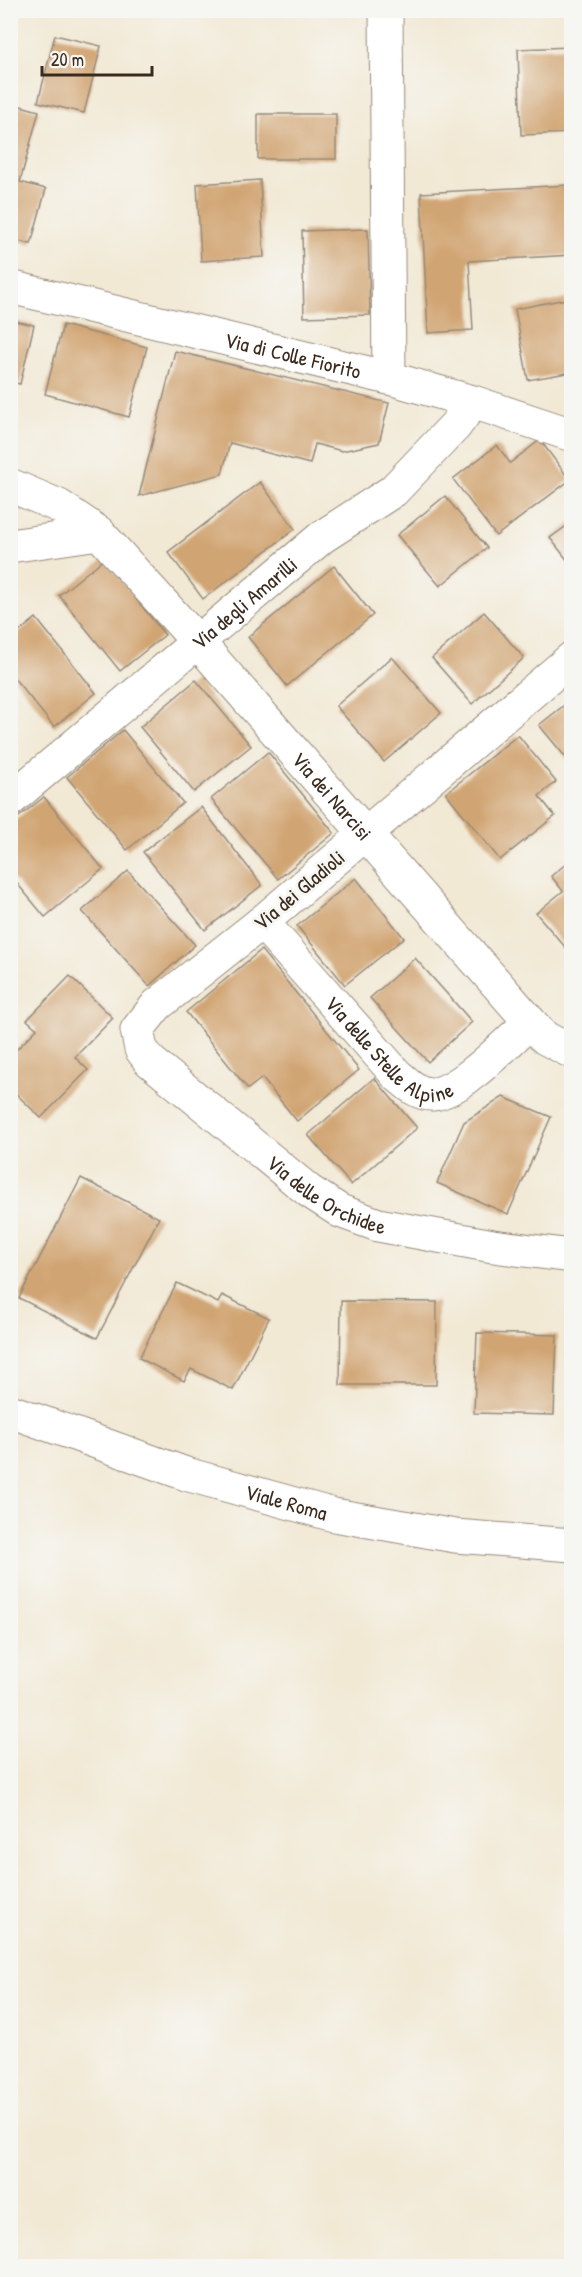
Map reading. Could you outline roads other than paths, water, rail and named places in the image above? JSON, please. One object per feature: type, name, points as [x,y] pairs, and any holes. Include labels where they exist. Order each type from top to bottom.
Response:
[{"type":"street","points":[[386,10],[389,378]]},
{"type":"street","name":"Via di Colle Fiorito","points":[[10,287],[389,378],[571,434]]},
{"type":"street","name":"Via degli Amarilli","points":[[10,800],[322,537],[393,491],[456,426],[473,402]]},
{"type":"street","name":"Via dei Narcisi","points":[[10,485],[59,506],[99,533],[197,641],[530,1022],[545,1038],[572,1052]]},
{"type":"street","points":[[10,546],[99,533]]},
{"type":"street","name":"Via dei Gladioli","points":[[137,1029],[157,1005],[262,922],[572,658]]},
{"type":"street","name":"Via delle Stelle Alpine","points":[[262,922],[397,1075],[421,1093],[440,1093],[457,1085],[530,1022]]},
{"type":"street","name":"Via delle Orchidee","points":[[137,1029],[141,1049],[150,1061],[309,1191],[340,1211],[389,1227],[493,1246],[572,1256]]},
{"type":"street","name":"Viale Roma","points":[[10,1412],[186,1474],[334,1515],[455,1536],[572,1545]]}]
